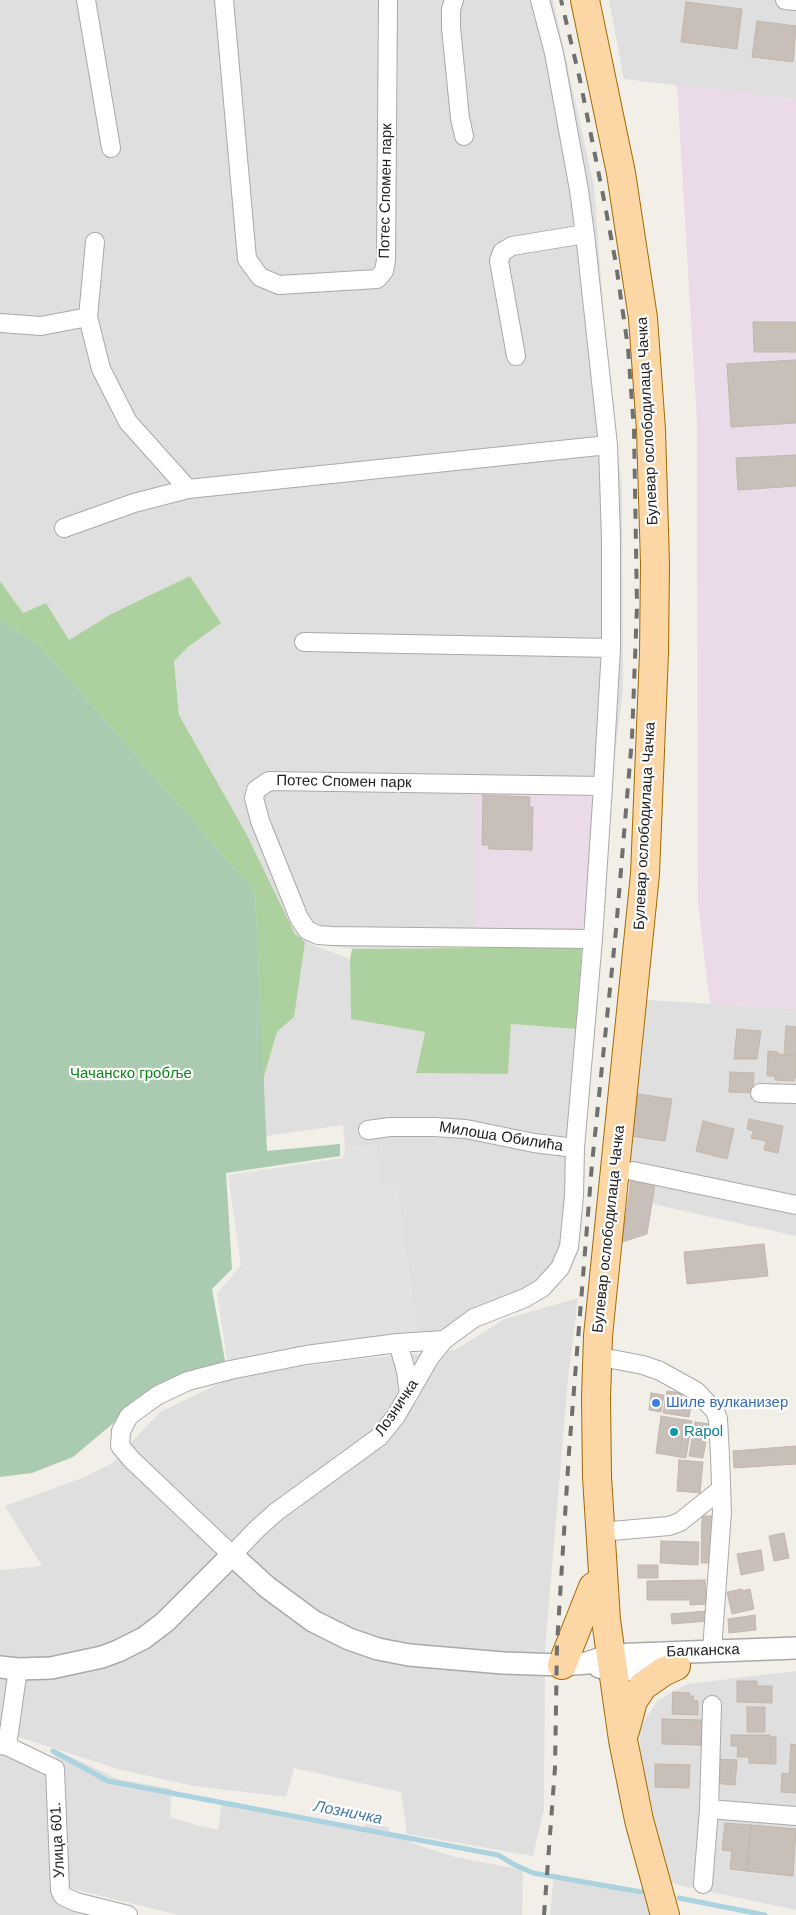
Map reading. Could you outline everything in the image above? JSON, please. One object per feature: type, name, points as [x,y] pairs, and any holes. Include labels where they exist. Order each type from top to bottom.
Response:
[{"type":"main road","name":"Булевар ослободилаца Чачка","points":[[585,0],[622,173],[640,301],[650,414],[655,564],[654,653],[645,874],[596,1356],[596,1477],[602,1581],[593,1663],[623,1740],[640,1820],[666,1915]]},
{"type":"main road","points":[[593,1663],[593,1587],[602,1581]]},
{"type":"main road","points":[[623,1740],[630,1709],[638,1694],[648,1681],[676,1666]]},
{"type":"street","points":[[86,0],[110,148]]},
{"type":"street","name":"Потес Спомен парк","points":[[224,0],[247,259],[260,276],[280,284],[378,279],[384,271],[386,260],[388,0]]},
{"type":"street","points":[[454,0],[451,10],[451,28],[460,118],[464,136]]},
{"type":"street","points":[[540,0],[554,53],[579,190],[585,234],[608,446],[611,539],[611,648],[604,786],[575,1148]]},
{"type":"street","points":[[785,0],[796,1]]},
{"type":"street","points":[[516,356],[499,261],[502,252],[512,246],[585,234]]},
{"type":"street","points":[[95,242],[88,317],[101,369],[128,422],[188,489]]},
{"type":"street","points":[[0,323],[41,326],[88,317]]},
{"type":"street","points":[[64,528],[134,504],[188,489],[608,446]]},
{"type":"street","points":[[304,642],[611,648]]},
{"type":"street","name":"Потес Спомен парк","points":[[593,939],[318,935],[307,930],[299,918],[260,821],[254,798],[256,790],[269,781],[604,786]]},
{"type":"street","points":[[760,1093],[796,1094]]},
{"type":"street","name":"Милоша Обилића","points":[[368,1130],[390,1127],[434,1126],[466,1129],[534,1143],[575,1148]]},
{"type":"street","name":"Лозничка","points":[[9,1668],[51,1668],[102,1657],[144,1638],[178,1611],[251,1534],[276,1512],[380,1437],[409,1394],[430,1357],[444,1340],[474,1318],[536,1292],[560,1268],[569,1247],[571,1234],[575,1148]]},
{"type":"street","points":[[633,1171],[796,1205]]},
{"type":"street","points":[[444,1340],[398,1343],[264,1362],[188,1381],[158,1394],[129,1416],[124,1423],[120,1436],[120,1446],[126,1454],[267,1587],[313,1621],[349,1639],[378,1649],[423,1657],[503,1663],[593,1663]]},
{"type":"street","points":[[398,1343],[406,1371],[409,1394]]},
{"type":"street","points":[[596,1356],[643,1365],[660,1371],[696,1391],[707,1400],[715,1411],[718,1419],[721,1489],[720,1545],[712,1650]]},
{"type":"street","points":[[600,1532],[669,1526],[680,1522],[721,1489]]},
{"type":"street","name":"Балканска","points":[[593,1663],[712,1650],[796,1648]]},
{"type":"street","name":"Балканска","points":[[593,1663],[676,1666],[796,1659]]},
{"type":"street","points":[[3,1746],[9,1668]]},
{"type":"street","points":[[703,1884],[709,1809],[712,1705]]},
{"type":"street","name":"Улица 601.","points":[[3,1746],[54,1769],[60,1890],[63,1896],[76,1902],[128,1915]]},
{"type":"street","points":[[709,1809],[796,1816]]},
{"type":"shaded area","points":[[0,0],[553,0],[594,186],[607,357],[622,487],[623,690],[611,785],[583,790],[476,932],[471,948],[352,949],[308,943],[350,959],[351,1019],[425,1032],[416,1072],[508,1074],[511,1024],[577,1029],[566,1242],[534,1288],[442,1331],[418,1337],[397,1183],[379,1185],[376,1144],[345,1147],[343,1125],[266,1136],[263,1080],[277,1032],[294,1017],[295,934],[246,833],[179,715],[174,661],[188,647],[221,623],[190,576],[111,614],[69,640],[46,603],[23,613],[0,581]]},
{"type":"shaded area","points":[[609,0],[796,0],[796,99],[624,79]]},
{"type":"shaded area","points":[[677,85],[796,99],[796,1009],[710,1004],[698,904],[697,423]]},
{"type":"shaded area","points":[[476,790],[583,790],[594,799],[587,932],[476,932]]},
{"type":"shaded area","points":[[647,1000],[796,1009],[796,1236],[630,1199],[626,1131]]},
{"type":"shaded area","points":[[376,1144],[380,1184],[397,1182],[418,1337],[228,1366],[217,1294],[241,1265],[228,1175],[343,1158],[345,1147]]},
{"type":"shaded area","points":[[578,1298],[568,1379],[545,1649],[544,1809],[533,1856],[407,1834],[401,1792],[294,1768],[286,1797],[194,1786],[118,1769],[19,1737],[0,1736],[0,1570],[42,1566],[5,1506],[82,1478],[111,1464],[160,1412],[235,1376],[349,1360],[455,1350],[505,1319]]},
{"type":"shaded area","points":[[796,1671],[796,1910],[669,1883],[640,1754],[640,1727],[658,1700],[687,1684]]},
{"type":"shaded area","points":[[0,1742],[45,1756],[51,1892],[139,1915],[0,1915]]},
{"type":"shaded area","points":[[54,1749],[118,1779],[172,1789],[170,1817],[196,1825],[218,1830],[222,1802],[282,1817],[363,1828],[366,1824],[388,1827],[389,1831],[420,1846],[455,1857],[523,1870],[522,1915],[179,1915],[60,1886]]},
{"type":"shaded area","points":[[554,1874],[644,1890],[651,1915],[550,1915]]},
{"type":"green space","points":[[190,576],[221,623],[188,647],[174,661],[179,715],[246,833],[295,934],[305,942],[294,1017],[277,1032],[263,1080],[255,892],[40,646],[0,620],[0,581],[23,613],[46,603],[69,640],[111,614]]},
{"type":"green space","name":"Чачанско гробље","points":[[0,620],[40,646],[255,892],[267,1151],[340,1144],[340,1156],[226,1173],[232,1269],[212,1289],[226,1366],[136,1404],[73,1457],[32,1473],[0,1477]]},
{"type":"green space","points":[[582,944],[577,1029],[511,1024],[508,1074],[416,1073],[425,1032],[351,1019],[350,959],[352,949],[471,948]]},
{"type":"building","points":[[686,2],[742,9],[737,49],[681,42]]},
{"type":"building","points":[[757,21],[796,26],[793,62],[752,57]]},
{"type":"building","points":[[753,322],[796,322],[796,352],[754,352]]},
{"type":"building","points":[[796,360],[796,423],[731,427],[727,364]]},
{"type":"building","points":[[796,455],[796,486],[738,490],[736,458]]},
{"type":"building","points":[[483,795],[530,797],[529,807],[533,807],[532,850],[489,849],[488,845],[482,845]]},
{"type":"building","points":[[786,1026],[796,1027],[796,1056],[784,1055]]},
{"type":"building","points":[[737,1029],[761,1031],[757,1059],[734,1059]]},
{"type":"building","points":[[768,1051],[796,1056],[796,1078],[794,1078],[794,1081],[775,1080],[775,1076],[767,1076]]},
{"type":"building","points":[[730,1072],[754,1073],[753,1093],[729,1092]]},
{"type":"building","points":[[638,1094],[672,1099],[665,1141],[631,1136]]},
{"type":"building","points":[[749,1119],[783,1126],[778,1153],[764,1150],[766,1141],[751,1138],[753,1131],[747,1129]]},
{"type":"building","points":[[703,1121],[734,1129],[727,1159],[696,1151]]},
{"type":"building","points":[[631,1180],[655,1184],[647,1234],[622,1242]]},
{"type":"building","points":[[764,1244],[768,1276],[687,1284],[684,1252]]},
{"type":"building","points":[[667,1391],[682,1393],[681,1398],[692,1400],[689,1417],[663,1413]]},
{"type":"building","name":"Шиле вулканизер","points":[[651,1393],[664,1395],[661,1412],[649,1410]]},
{"type":"building","name":"Rapol","points":[[661,1416],[692,1421],[686,1458],[656,1453]]},
{"type":"building","points":[[695,1422],[709,1424],[703,1458],[689,1456]]},
{"type":"building","points":[[796,1446],[796,1464],[734,1468],[733,1451]]},
{"type":"building","points":[[679,1460],[703,1462],[700,1493],[677,1491]]},
{"type":"building","points":[[702,1516],[713,1516],[712,1563],[701,1563]]},
{"type":"building","points":[[784,1533],[789,1558],[774,1561],[769,1536]]},
{"type":"building","points":[[661,1541],[699,1542],[698,1565],[660,1563]]},
{"type":"building","points":[[761,1550],[764,1570],[741,1575],[737,1554]]},
{"type":"building","points":[[638,1565],[658,1565],[658,1578],[638,1578]]},
{"type":"building","points":[[705,1580],[706,1604],[690,1605],[690,1600],[647,1600],[647,1581]]},
{"type":"building","points":[[742,1589],[742,1591],[750,1589],[754,1609],[732,1614],[727,1592]]},
{"type":"building","points":[[707,1611],[708,1621],[672,1624],[671,1614]]},
{"type":"building","points":[[755,1615],[756,1630],[729,1633],[728,1619]]},
{"type":"building","points":[[737,1681],[757,1681],[757,1686],[772,1686],[772,1703],[737,1702]]},
{"type":"building","points":[[673,1692],[690,1693],[689,1696],[694,1696],[693,1700],[698,1701],[698,1715],[672,1714]]},
{"type":"building","points":[[747,1707],[765,1707],[765,1732],[747,1732]]},
{"type":"building","points":[[662,1719],[702,1720],[701,1745],[662,1744]]},
{"type":"building","points":[[731,1735],[770,1735],[770,1737],[776,1737],[776,1764],[749,1763],[749,1757],[737,1757],[738,1746],[731,1746]]},
{"type":"building","points":[[791,1744],[796,1745],[796,1793],[781,1792],[782,1773],[789,1774]]},
{"type":"building","points":[[715,1759],[737,1760],[735,1785],[714,1783]]},
{"type":"building","points":[[655,1764],[690,1765],[689,1788],[655,1787]]},
{"type":"building","points":[[725,1823],[751,1825],[747,1871],[730,1869],[732,1851],[722,1850]]},
{"type":"building","points":[[751,1825],[796,1829],[793,1876],[747,1871]]},
{"type":"waterway","name":"Лозничка","points":[[53,1751],[108,1781],[498,1855],[533,1873],[641,1892]]},
{"type":"waterway","points":[[679,1898],[765,1915]]},
{"type":"railway","points":[[544,1915],[555,1768],[557,1645],[569,1452],[592,1164],[616,930],[632,738],[637,606],[634,430],[628,348],[616,264],[604,200],[580,80],[561,0]]},
{"type":"place","name":"Шиле вулканизер","points":[[656,1403]]},
{"type":"place","name":"Rapol","points":[[674,1432]]}]
